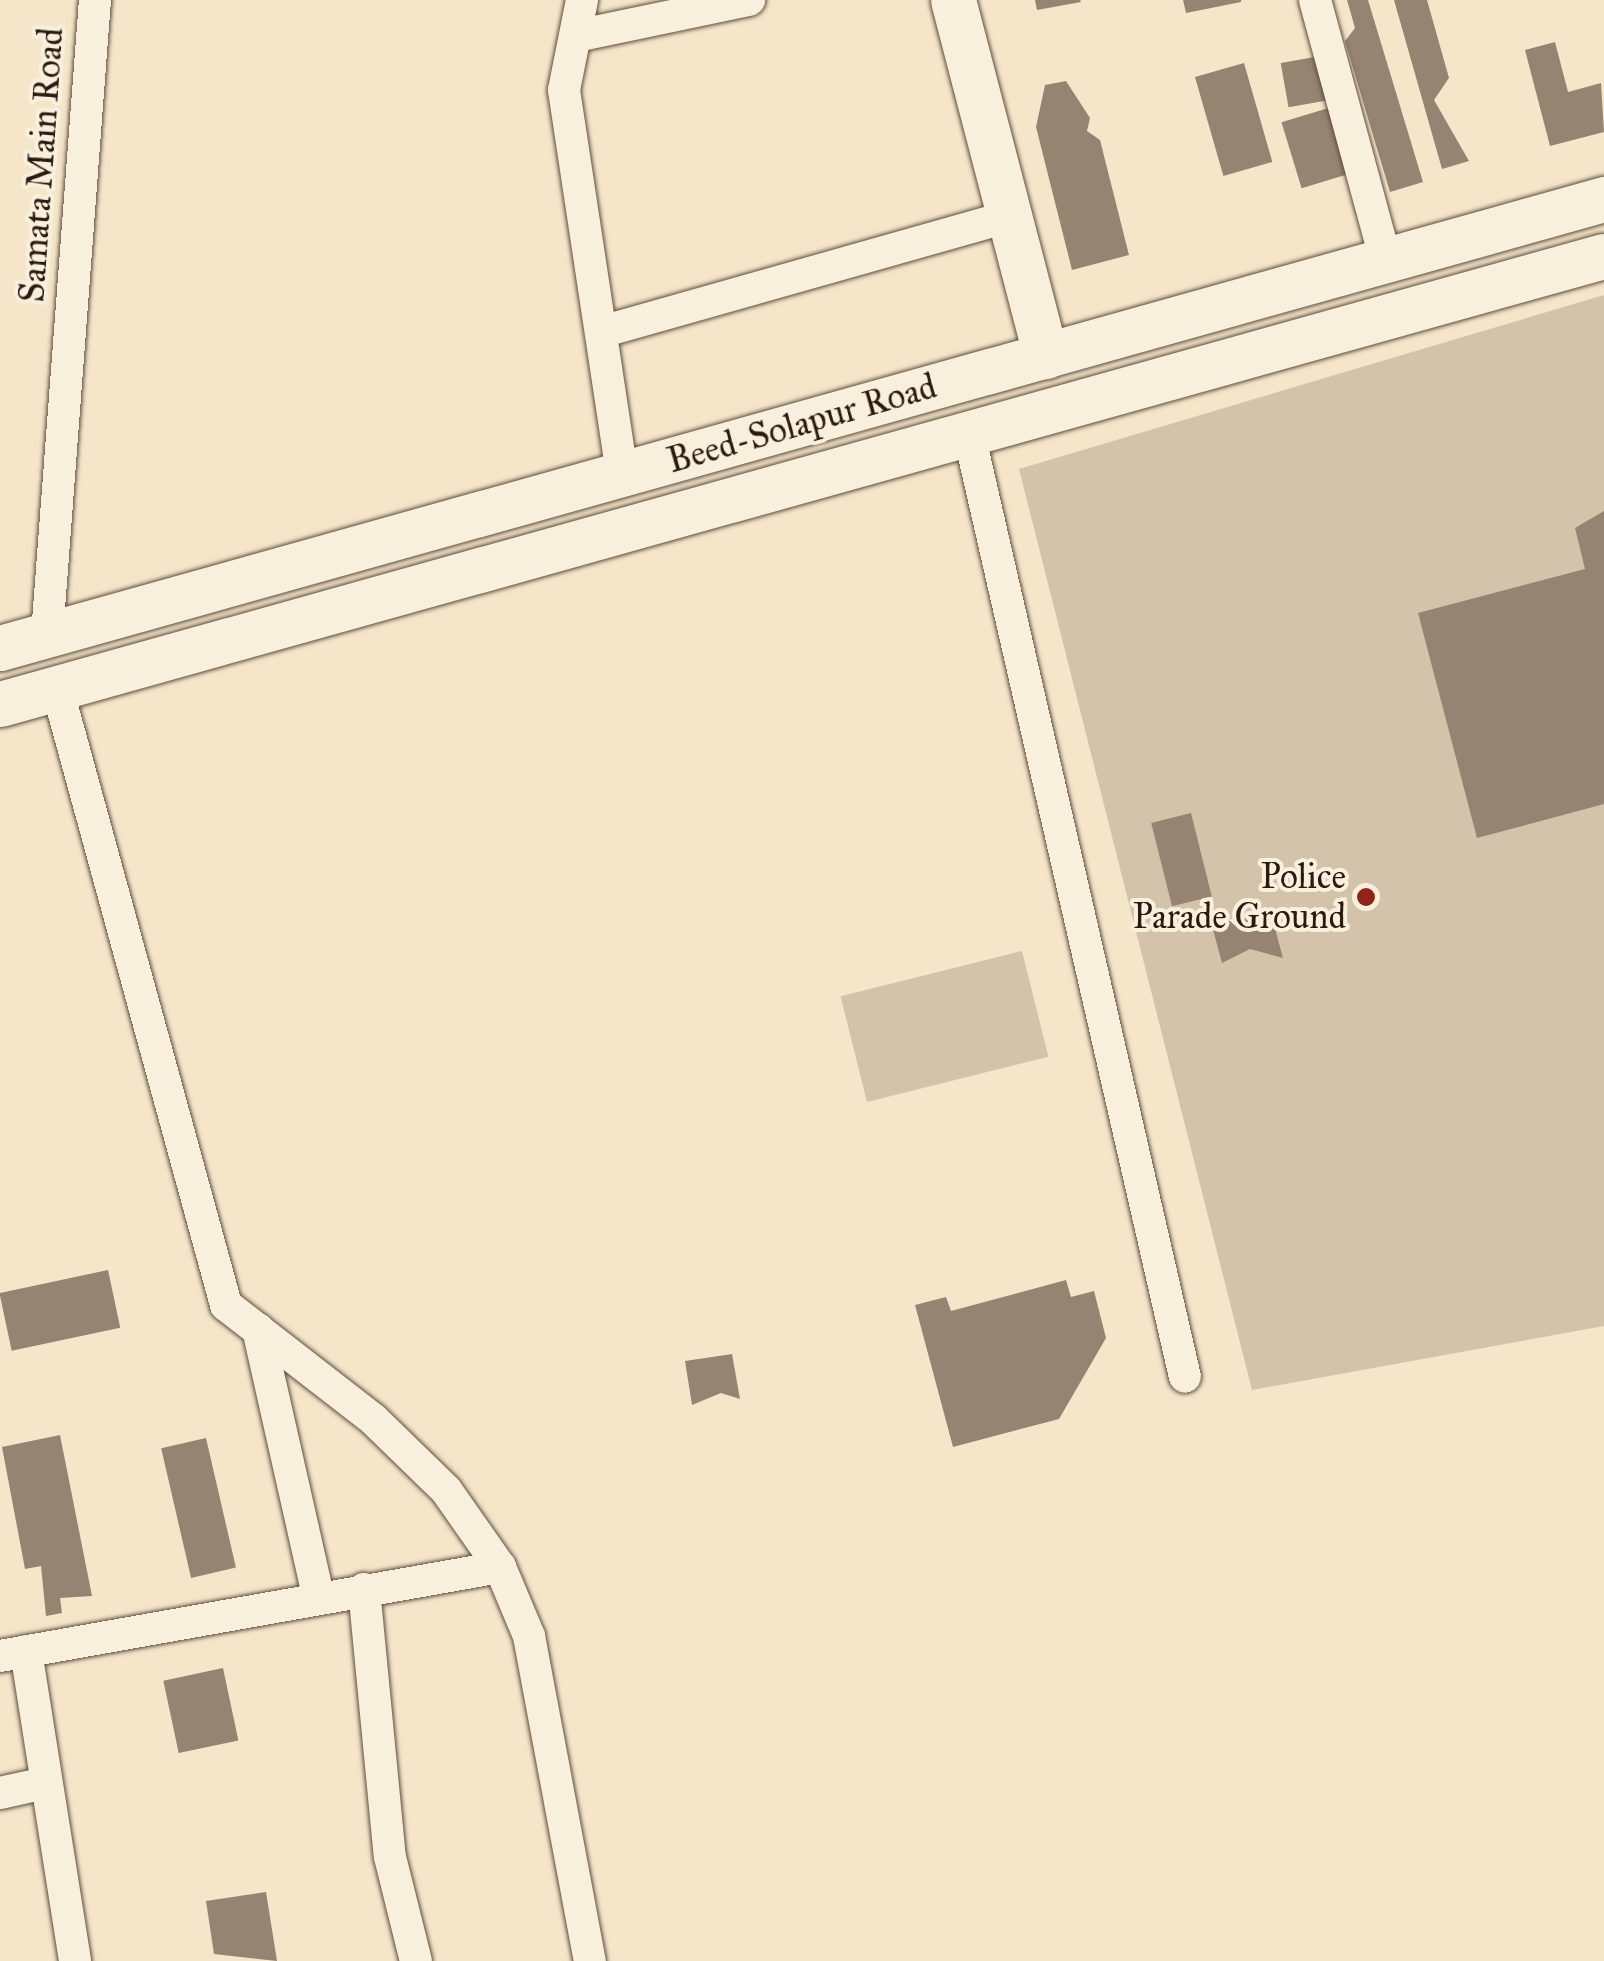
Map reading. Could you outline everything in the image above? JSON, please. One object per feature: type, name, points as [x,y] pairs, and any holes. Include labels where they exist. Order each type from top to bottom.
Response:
[{"type":"main road","points":[[953,0],[1046,356]]},
{"type":"main road","name":"Beed-Solapur Road","points":[[0,648],[1046,356],[1385,257],[1604,199]]},
{"type":"main road","name":"Beed-Solapur Road","points":[[0,704],[1604,256]]},
{"type":"street","name":"Samata Main Road","points":[[47,634],[94,0]]},
{"type":"street","points":[[582,0],[564,90],[622,474]]},
{"type":"street","points":[[576,36],[749,0]]},
{"type":"street","points":[[1315,0],[1385,257]]},
{"type":"street","points":[[601,332],[1010,216]]},
{"type":"street","points":[[968,434],[1186,1377]]},
{"type":"street","points":[[56,688],[226,1305],[374,1420],[446,1490],[500,1567],[529,1636],[590,1961]]},
{"type":"street","points":[[258,1330],[318,1596]]},
{"type":"street","points":[[75,1961],[46,1783],[13,1653],[318,1596],[500,1567]]},
{"type":"street","points":[[364,1589],[390,1857],[416,1961]]},
{"type":"street","points":[[0,1794],[46,1783]]},
{"type":"shaded area","name":"Police Parade Ground","points":[[1604,295],[1604,1326],[1252,1390],[1019,469]]},
{"type":"shaded area","points":[[1022,951],[1048,1057],[867,1102],[841,996]]},
{"type":"building","points":[[1035,0],[1080,0],[1081,2],[1037,10]]},
{"type":"building","points":[[1183,0],[1241,0],[1241,2],[1186,13]]},
{"type":"building","points":[[1347,0],[1368,0],[1423,182],[1390,192],[1345,41],[1355,28]]},
{"type":"building","points":[[1394,0],[1427,0],[1449,78],[1434,100],[1469,161],[1442,169]]},
{"type":"building","points":[[1555,42],[1568,92],[1601,83],[1604,132],[1550,146],[1525,50]]},
{"type":"building","points":[[1326,55],[1334,99],[1289,107],[1281,63]]},
{"type":"building","points":[[1244,63],[1272,162],[1223,176],[1195,77]]},
{"type":"building","points":[[1066,81],[1090,118],[1087,131],[1100,140],[1129,255],[1072,270],[1036,127],[1045,85]]},
{"type":"building","points":[[1335,106],[1355,172],[1302,188],[1281,122]]},
{"type":"building","points":[[1604,511],[1604,804],[1477,838],[1418,613],[1585,569],[1575,528]]},
{"type":"building","points":[[1191,813],[1212,896],[1172,906],[1151,823]]},
{"type":"building","points":[[1270,910],[1283,958],[1250,949],[1222,963],[1212,926]]},
{"type":"building","points":[[108,1270],[120,1328],[12,1351],[0,1293]]},
{"type":"building","points":[[1066,1280],[1071,1297],[1094,1291],[1106,1338],[1059,1419],[953,1447],[915,1305],[946,1297],[951,1311]]},
{"type":"building","points":[[732,1354],[740,1399],[721,1393],[692,1405],[685,1361]]},
{"type":"building","points":[[60,1435],[92,1596],[60,1598],[62,1613],[46,1616],[41,1566],[25,1569],[2,1447]]},
{"type":"building","points":[[206,1438],[236,1568],[191,1578],[161,1448]]},
{"type":"building","points":[[223,1668],[238,1740],[179,1753],[163,1681]]},
{"type":"building","points":[[266,1892],[277,1961],[214,1954],[206,1901]]},
{"type":"place","name":"Police Parade Ground","points":[[1366,897]]}]
